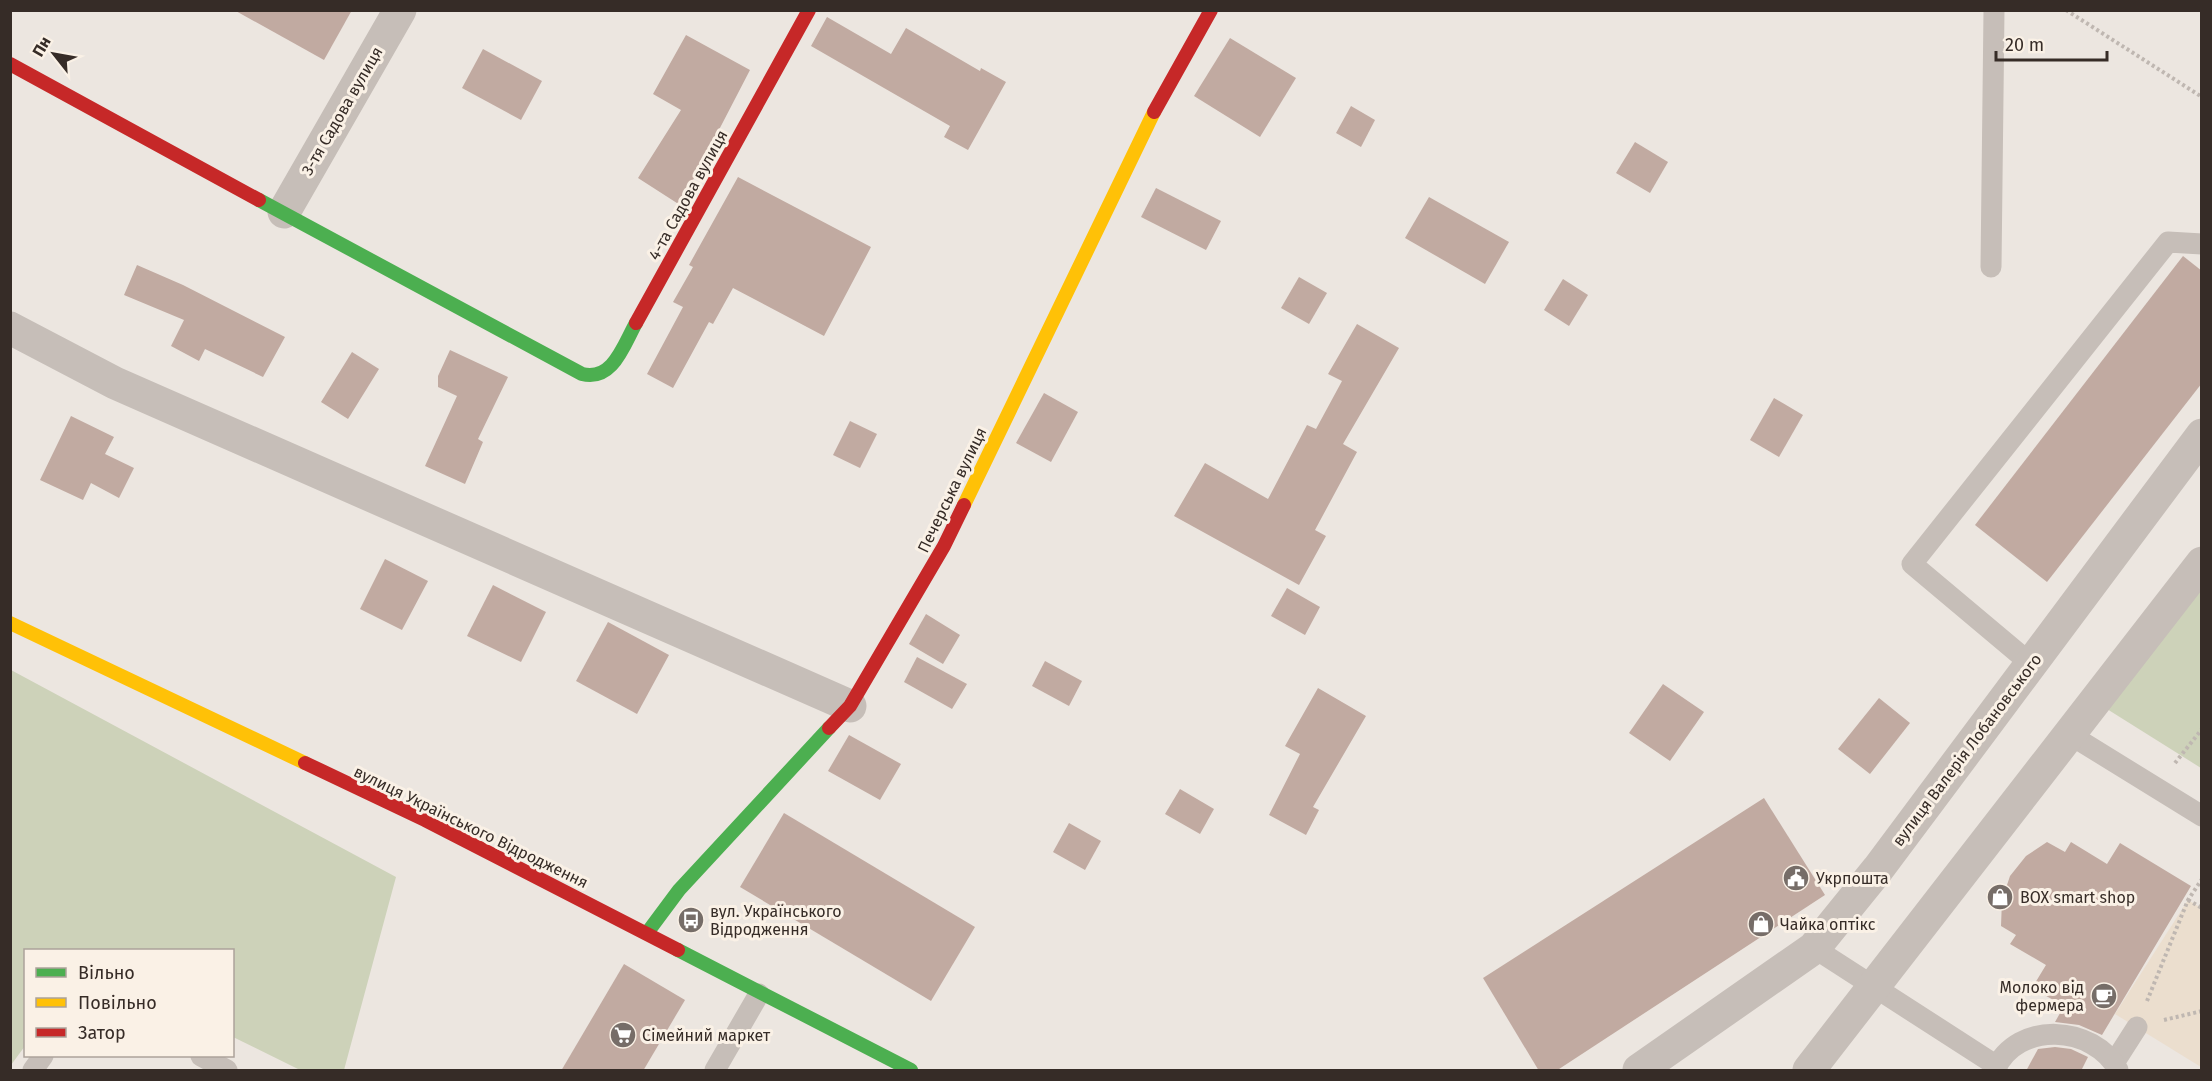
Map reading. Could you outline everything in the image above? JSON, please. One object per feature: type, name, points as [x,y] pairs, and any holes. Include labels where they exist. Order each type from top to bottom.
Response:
[{"type":"street","name":"3-тя Садова вулиця","points":[[284,213],[400,10]]},
{"type":"street","name":"4-та Садова вулиця","points":[[284,213],[583,375],[594,378],[604,375],[612,366],[809,10]]},
{"type":"street","name":"Печерська вулиця","points":[[646,933],[679,890],[850,706],[944,546],[1147,126],[1211,10]]},
{"type":"street","points":[[10,64],[284,213]]},
{"type":"street","points":[[10,328],[115,383],[850,706]]},
{"type":"street","name":"вулиця Валерія Лобановського","points":[[1639,1071],[1814,948],[1878,869],[2202,435]]},
{"type":"street","points":[[1809,1071],[2202,562]]},
{"type":"street","name":"вулиця Українського Відродження","points":[[10,624],[425,820],[911,1071]]},
{"type":"lane","points":[[1991,267],[1994,10]]},
{"type":"lane","points":[[2031,664],[1912,564],[2168,242],[2202,244]]},
{"type":"lane","points":[[2069,734],[2202,816]]},
{"type":"lane","points":[[1814,948],[1996,1068],[2012,1049],[2032,1038],[2055,1034],[2078,1037],[2098,1047],[2116,1067],[2137,1027]]},
{"type":"lane","points":[[715,1071],[759,994]]},
{"type":"lane","points":[[33,1071],[42,1057]]},
{"type":"lane","points":[[203,1057],[227,1071]]},
{"type":"path","points":[[2066,10],[2202,97]]},
{"type":"path","points":[[2156,788],[2202,729]]},
{"type":"path","points":[[2137,1027],[2188,900],[2202,879]]},
{"type":"path","points":[[2188,900],[2202,908]]},
{"type":"path","points":[[2137,1027],[2202,1011]]},
{"type":"green space","points":[[2201,588],[2201,768],[2107,709]]},
{"type":"green space","points":[[11,670],[396,877],[344,1070],[300,1070],[234,1037],[234,949],[24,949],[24,1047],[11,1065]]},
{"type":"shaded area","points":[[2188,900],[2201,908],[2201,1067],[2115,1014]]},
{"type":"building","points":[[234,10],[352,10],[324,60]]},
{"type":"building","points":[[827,17],[891,54],[906,28],[980,71],[981,68],[1006,82],[968,150],[944,137],[950,126],[811,46]]},
{"type":"building","points":[[686,35],[750,70],[680,205],[638,178],[681,110],[653,94]]},
{"type":"building","points":[[1230,38],[1296,78],[1260,137],[1194,96]]},
{"type":"building","points":[[483,49],[542,81],[521,120],[462,88]]},
{"type":"building","points":[[1351,106],[1375,120],[1361,147],[1336,133]]},
{"type":"building","points":[[1635,142],[1668,162],[1650,193],[1616,173]]},
{"type":"building","points":[[738,177],[871,247],[824,336],[733,288],[713,324],[709,322],[673,388],[647,374],[683,307],[673,302],[693,267],[689,265]]},
{"type":"building","points":[[1156,188],[1221,221],[1206,250],[1141,217]]},
{"type":"building","points":[[1429,197],[1509,242],[1485,284],[1405,238]]},
{"type":"building","points":[[2183,256],[2202,271],[2202,383],[2047,582],[1975,525]]},
{"type":"building","points":[[137,265],[183,285],[285,337],[263,377],[205,349],[199,361],[171,346],[184,320],[124,295]]},
{"type":"building","points":[[1299,277],[1327,293],[1309,324],[1281,308]]},
{"type":"building","points":[[1563,279],[1588,295],[1569,326],[1544,310]]},
{"type":"building","points":[[1357,324],[1399,348],[1343,444],[1357,452],[1315,530],[1326,536],[1299,585],[1174,516],[1205,463],[1268,499],[1307,425],[1316,429],[1342,381],[1328,374]]},
{"type":"building","points":[[450,350],[508,377],[478,439],[483,442],[465,484],[425,466],[457,396],[438,387],[438,376]]},
{"type":"building","points":[[352,352],[379,369],[348,419],[321,402]]},
{"type":"building","points":[[1044,393],[1078,412],[1051,462],[1016,443]]},
{"type":"building","points":[[1774,398],[1803,415],[1779,457],[1750,440]]},
{"type":"building","points":[[71,416],[114,437],[105,454],[134,468],[119,498],[91,483],[83,500],[40,480]]},
{"type":"building","points":[[850,421],[877,434],[860,468],[833,455]]},
{"type":"building","points":[[385,559],[428,581],[402,630],[360,609]]},
{"type":"building","points":[[493,585],[546,612],[521,662],[467,636]]},
{"type":"building","points":[[1287,588],[1320,607],[1305,635],[1271,616]]},
{"type":"building","points":[[926,614],[960,635],[943,664],[909,644]]},
{"type":"building","points":[[608,622],[669,655],[637,714],[576,681]]},
{"type":"building","points":[[917,657],[967,684],[952,709],[904,682]]},
{"type":"building","points":[[1045,661],[1082,681],[1069,706],[1032,686]]},
{"type":"building","points":[[1663,684],[1704,712],[1670,761],[1629,733]]},
{"type":"building","points":[[1318,688],[1366,716],[1313,807],[1319,810],[1306,835],[1269,815],[1300,754],[1285,746]]},
{"type":"building","points":[[1879,698],[1910,723],[1870,774],[1838,749]]},
{"type":"building","points":[[849,735],[901,764],[880,800],[828,771]]},
{"type":"building","points":[[1180,789],[1214,809],[1200,834],[1165,814]]},
{"type":"building","points":[[1764,798],[1825,895],[1556,1071],[1539,1071],[1483,978]]},
{"type":"building","points":[[784,813],[975,927],[931,1001],[740,887]]},
{"type":"building","points":[[1069,823],[1101,841],[1085,870],[1053,852]]},
{"type":"building","points":[[2047,842],[2065,852],[2071,842],[2107,864],[2120,843],[2191,886],[2102,1035],[2079,1025],[2055,1022],[2064,1006],[2032,988],[2046,965],[2010,944],[2016,935],[2001,926],[2002,900],[2010,876],[2026,856]]},
{"type":"building","name":"Сімейний маркет","points":[[624,964],[685,1000],[643,1071],[561,1071]]},
{"type":"building","points":[[2055,1047],[2071,1049],[2088,1057],[2081,1071],[2026,1071],[2038,1049]]},
{"type":"traffic: fast","points":[[259,200],[582,374],[593,375],[610,367],[636,323]]},
{"type":"traffic: fast","points":[[647,933],[679,890],[829,728]]},
{"type":"traffic: fast","points":[[678,950],[911,1070]]},
{"type":"traffic: slow","points":[[964,505],[1154,112]]},
{"type":"traffic: slow","points":[[10,623],[305,763]]},
{"type":"traffic: jam","points":[[636,323],[809,10]]},
{"type":"traffic: jam","points":[[1154,112],[1211,10]]},
{"type":"traffic: jam","points":[[10,64],[259,200]]},
{"type":"traffic: jam","points":[[829,728],[850,706],[944,546],[964,505]]},
{"type":"traffic: jam","points":[[305,763],[425,820],[678,950]]},
{"type":"place","name":"Укрпошта","points":[[1796,878]]},
{"type":"place","name":"BOX smart shop","points":[[2000,897]]},
{"type":"place","name":"вул. Українського Відродження","points":[[691,920]]},
{"type":"place","name":"Чайка оптікс","points":[[1761,924]]},
{"type":"place","name":"Молоко від фермера","points":[[2104,996]]},
{"type":"place","name":"Сімейний маркет","points":[[623,1035]]}]
